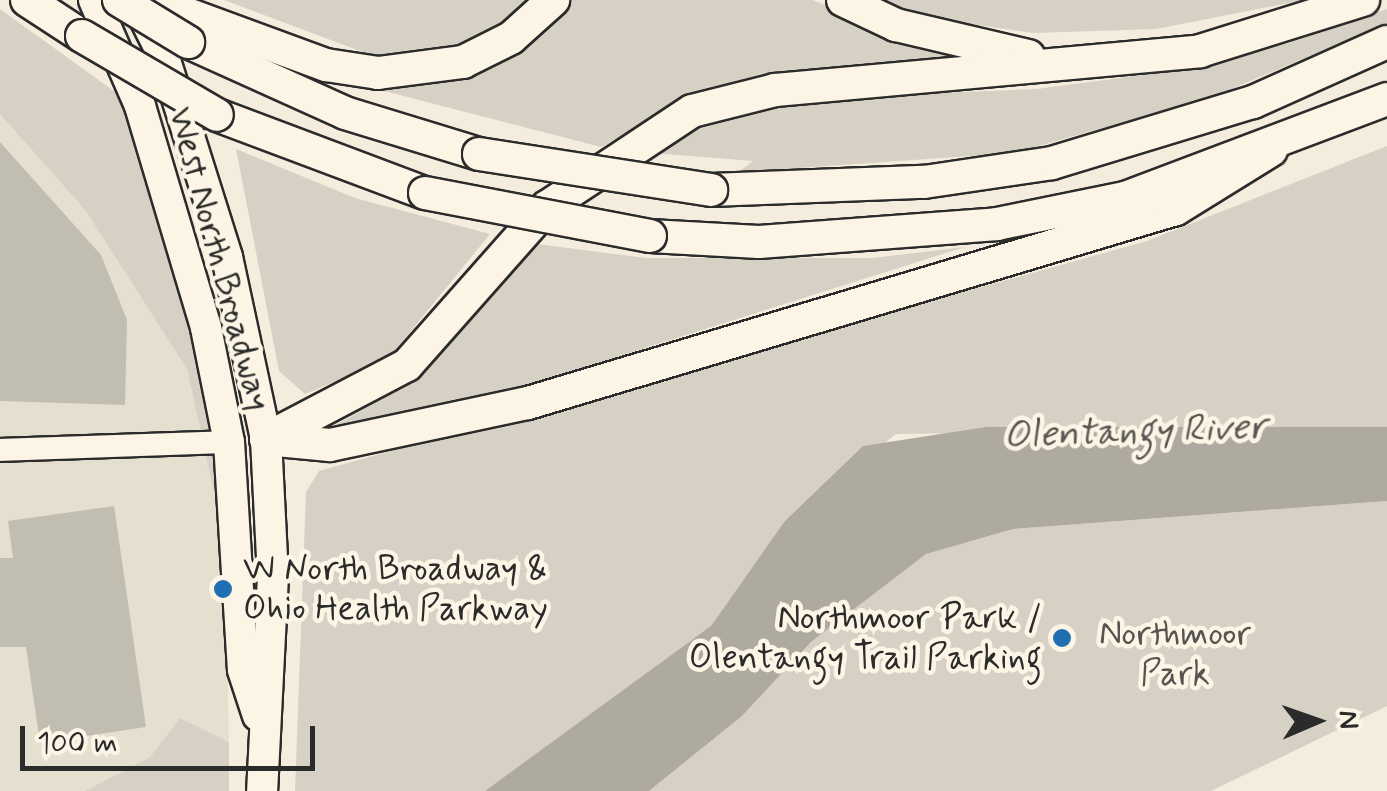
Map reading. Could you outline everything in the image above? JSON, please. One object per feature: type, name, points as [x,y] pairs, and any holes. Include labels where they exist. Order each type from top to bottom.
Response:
[{"type":"highway","points":[[27,0],[217,115],[425,192],[650,236],[844,239],[997,224],[1125,198],[1271,150],[1387,100]]},
{"type":"highway","points":[[119,0],[184,29],[345,113],[479,154],[711,190],[874,186],[1052,163],[1253,102],[1387,42]]},
{"type":"highway","points":[[149,0],[184,29],[378,74],[462,62],[511,38],[553,0]]},
{"type":"highway","points":[[843,0],[952,42],[1066,64]]},
{"type":"highway","points":[[266,439],[407,365],[492,259],[654,128],[775,90],[1200,50],[1362,0]]},
{"type":"highway","points":[[266,439],[330,445],[528,403],[1176,209],[1271,150]]},
{"type":"main road","name":"West North Broadway","points":[[94,0],[164,178],[229,442],[243,670],[261,723]]},
{"type":"main road","name":"West North Broadway","points":[[135,0],[164,58],[227,258],[266,439],[272,592],[261,723],[262,791]]},
{"type":"main road","points":[[229,442],[266,439]]},
{"type":"street","points":[[0,450],[229,442]]},
{"type":"shaded area","points":[[0,114],[85,210],[187,369],[225,543],[229,742],[180,718],[150,757],[85,791],[0,791]]},
{"type":"green space","points":[[224,0],[531,0],[481,38],[410,57],[368,54]]},
{"type":"green space","points":[[571,0],[813,0],[920,45],[976,57],[667,109],[601,147],[365,86],[462,75],[511,53]]},
{"type":"green space","points":[[881,0],[1304,0],[1156,29],[1034,33],[929,18]]},
{"type":"green space","points":[[0,9],[118,94],[142,150],[216,435],[225,543],[187,369],[85,210],[0,114]]},
{"type":"green space","points":[[1387,9],[1387,23],[1215,96],[1014,153],[739,172],[753,161],[639,152],[676,132],[796,99],[1037,89],[1150,74],[1290,43]]},
{"type":"green space","points":[[1387,146],[1387,427],[896,434],[784,522],[711,626],[666,667],[485,791],[295,791],[306,492],[319,471],[1147,241]]},
{"type":"green space","points":[[236,149],[355,198],[490,234],[388,359],[305,394],[279,371]]},
{"type":"green space","points":[[529,243],[646,258],[872,258],[965,247],[521,387],[323,432],[415,381]]},
{"type":"green space","name":"Northmoor Park","points":[[1387,501],[1387,706],[1211,791],[649,791],[742,716],[811,642],[925,554],[1013,529]]},
{"type":"green space","points":[[180,718],[229,742],[229,791],[85,791],[150,757]]},
{"type":"water","name":"Olentangy River","points":[[986,427],[1387,427],[1387,501],[1013,529],[926,554],[811,642],[742,716],[649,791],[485,791],[711,626],[784,522],[863,446]]},
{"type":"building","points":[[0,142],[101,255],[127,320],[125,405],[0,401]]},
{"type":"building","points":[[114,506],[146,727],[40,743],[26,647],[0,647],[0,558],[13,558],[8,521]]},
{"type":"place","name":"W North Broadway & Ohio Health Parkway","points":[[223,589]]},
{"type":"place","name":"Northmoor Park / Olentangy Trail Parking","points":[[1062,638]]}]
